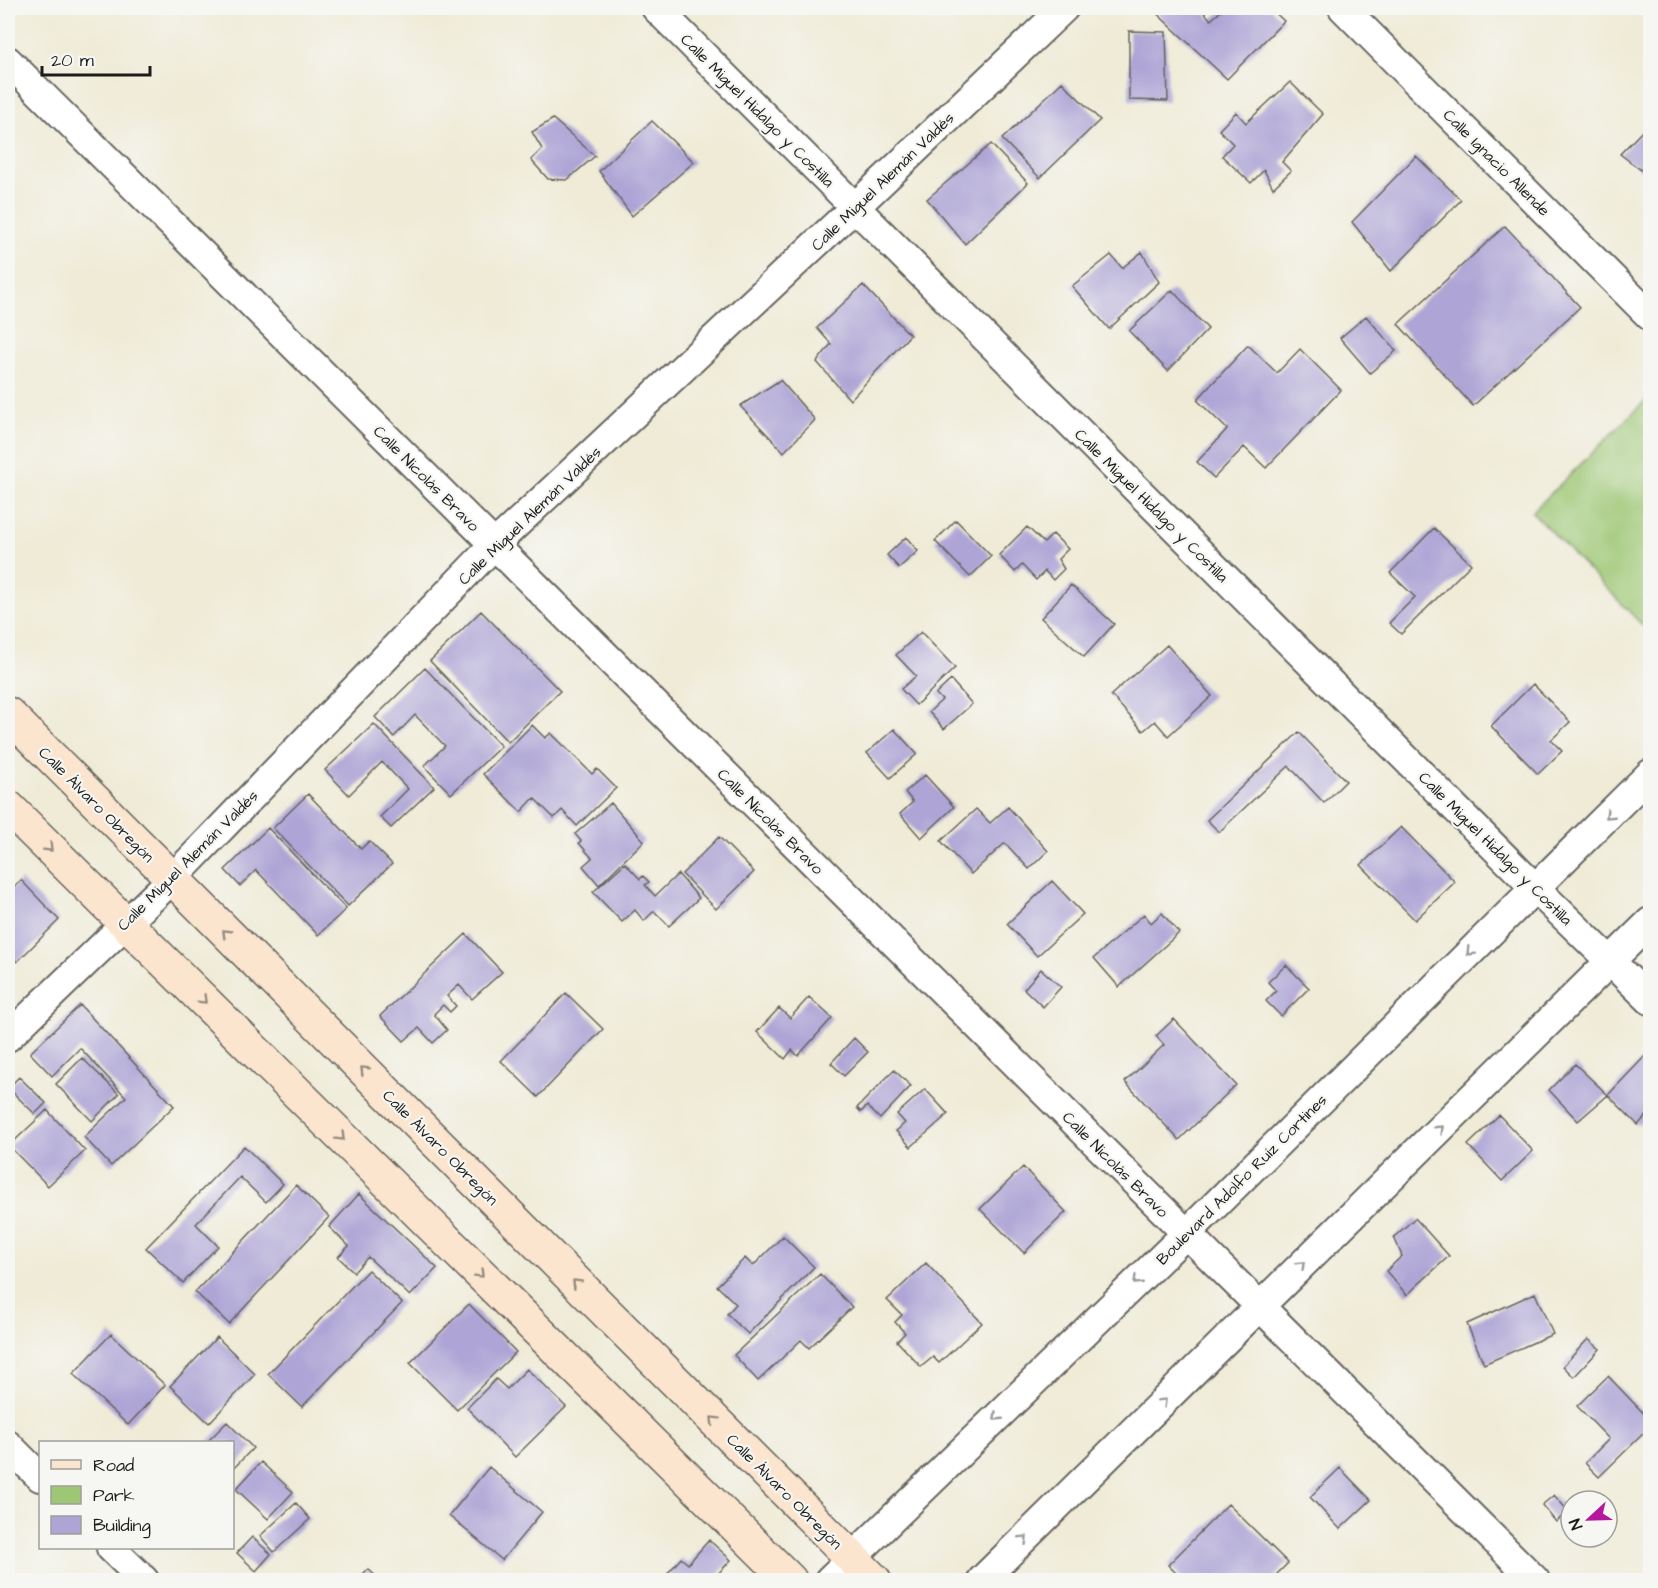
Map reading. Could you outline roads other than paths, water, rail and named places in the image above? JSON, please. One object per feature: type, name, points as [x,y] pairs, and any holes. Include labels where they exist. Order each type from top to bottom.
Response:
[{"type":"street","name":"Calle Miguel Hidalgo y Costilla","points":[[656,8],[1535,888],[1650,1000]]},
{"type":"street","name":"Calle Miguel Alemán Valdés","points":[[8,1037],[172,879],[494,545],[1064,8]]},
{"type":"street","name":"Calle Ignacio Allende","points":[[1343,8],[1650,316]]},
{"type":"street","name":"Calle Nicolás Bravo","points":[[8,61],[1535,1581]]},
{"type":"street","name":"Calle Álvaro Obregón","points":[[8,714],[852,1573]]},
{"type":"street","name":"Boulevard Adolfo Ruíz Cortines","points":[[852,1573],[1186,1234],[1650,774]]},
{"type":"street","points":[[8,807],[790,1581]]},
{"type":"street","points":[[982,1581],[1650,922]]},
{"type":"street","points":[[8,1445],[39,1476]]},
{"type":"street","points":[[112,1549],[144,1581]]}]
